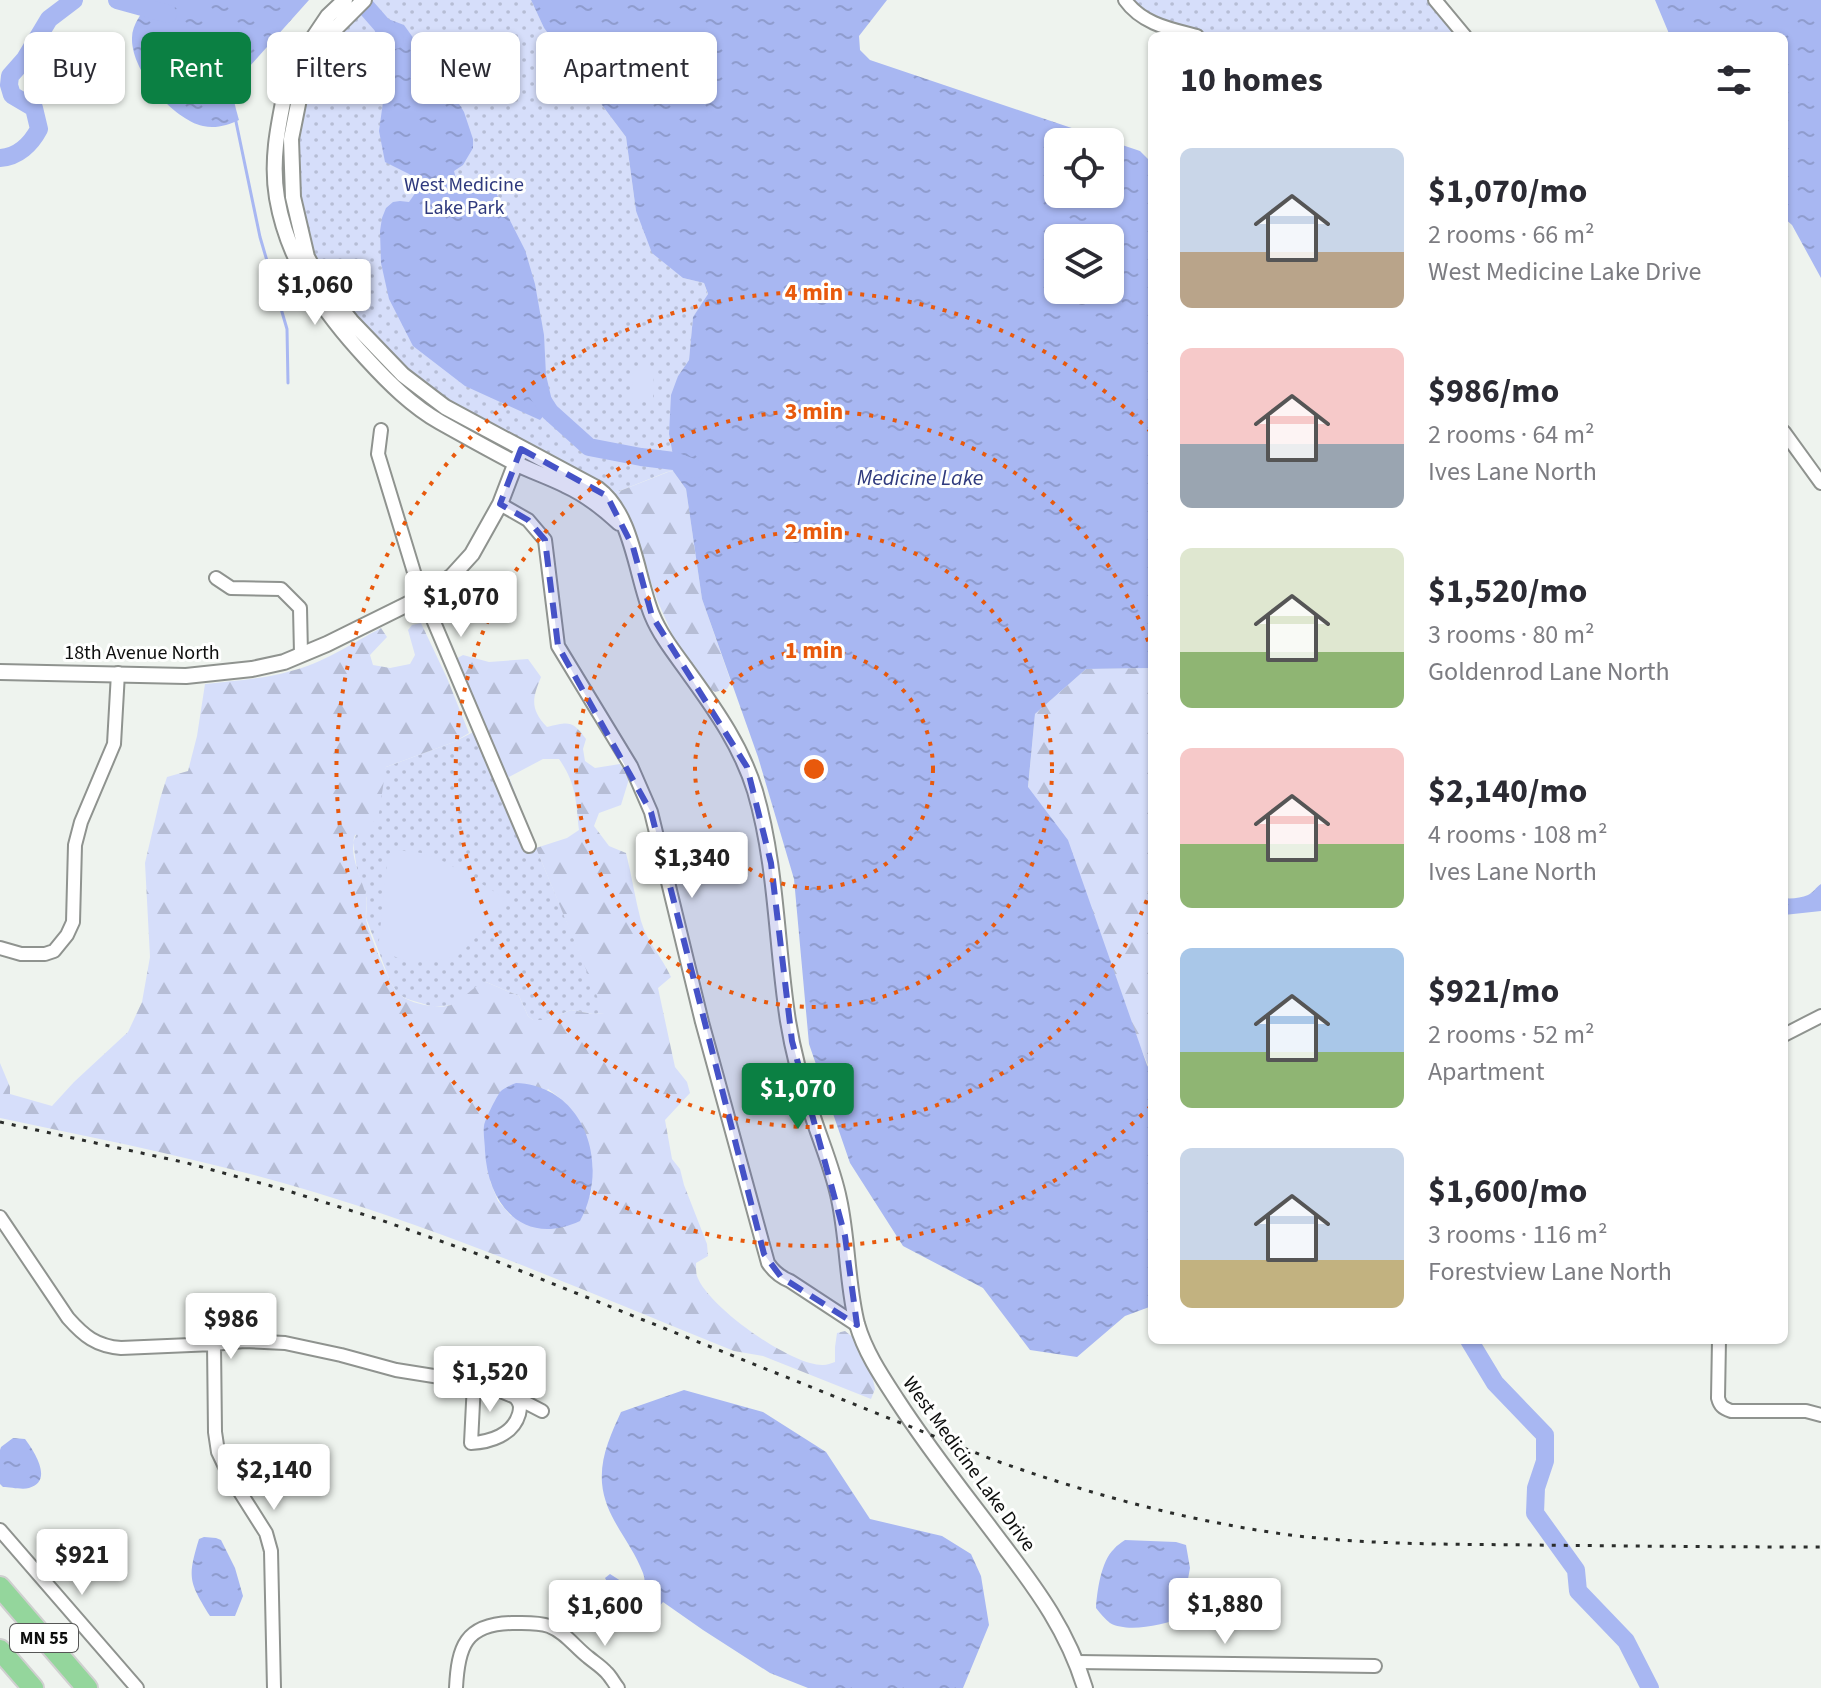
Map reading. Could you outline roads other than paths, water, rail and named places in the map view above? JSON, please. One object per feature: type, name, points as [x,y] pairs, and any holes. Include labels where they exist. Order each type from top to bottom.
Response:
[{"type":"highway","name":"MN 55","points":[[0,1587],[87,1688]]},
{"type":"highway","name":"MN 55","points":[[0,1650],[33,1688]]},
{"type":"street","name":"West Medicine Lake Drive","points":[[364,0],[346,5],[305,78],[291,139],[293,197],[307,257],[322,285],[351,321],[403,375],[519,456],[573,474],[607,496],[625,529],[652,616],[666,641],[728,728],[755,791],[771,863],[792,1041],[810,1110],[839,1199],[857,1325],[883,1380],[915,1429],[1051,1611],[1077,1662],[1085,1688]]},
{"type":"street","points":[[1125,0],[1149,22],[1183,32]]},
{"type":"street","points":[[1435,0],[1462,32]]},
{"type":"street","points":[[381,430],[378,454],[417,582],[529,846]]},
{"type":"street","points":[[1788,438],[1821,483]]},
{"type":"street","name":"18th Avenue North","points":[[0,672],[219,674],[274,664],[327,644],[424,596],[452,576],[472,554],[500,504],[519,456]]},
{"type":"street","points":[[500,504],[528,520],[545,540],[558,646],[631,766],[651,812],[699,1011],[768,1263],[781,1277],[857,1325]]},
{"type":"street","points":[[216,578],[231,588],[281,589],[300,608],[301,654]]},
{"type":"street","points":[[0,948],[21,954],[54,951],[73,922],[75,845],[114,744],[118,673]]},
{"type":"street","points":[[1788,1033],[1821,1016]]},
{"type":"street","points":[[0,1217],[68,1318],[92,1340],[107,1347],[244,1341],[285,1343],[396,1370],[491,1387],[542,1411]]},
{"type":"street","points":[[214,1344],[218,1452],[266,1533],[271,1551],[274,1688]]},
{"type":"street","points":[[1719,1344],[1720,1405],[1731,1411],[1806,1411],[1821,1415]]},
{"type":"street","points":[[474,1383],[471,1443],[482,1443],[508,1432],[521,1410],[515,1397]]},
{"type":"street","points":[[0,1530],[137,1688]]},
{"type":"street","points":[[456,1688],[459,1655],[465,1642],[475,1632],[488,1626],[526,1623],[548,1625],[563,1633],[606,1671],[618,1688]]},
{"type":"street","points":[[1077,1662],[1375,1666]]},
{"type":"water","points":[[151,0],[309,0],[280,32],[267,32],[267,47],[251,65],[251,32],[141,32],[141,70],[132,38],[138,18]]},
{"type":"water","name":"Medicine Lake","points":[[531,0],[887,0],[859,36],[860,50],[870,60],[1072,128],[1044,128],[1044,208],[1124,208],[1124,146],[1140,151],[1148,159],[1148,668],[1086,669],[1035,714],[1028,787],[1068,840],[1148,1067],[1148,1307],[1125,1316],[1077,1357],[1030,1350],[983,1288],[903,1246],[850,1163],[809,1044],[794,879],[758,757],[702,599],[686,489],[673,471],[669,434],[671,395],[678,376],[689,360],[693,317],[708,294],[704,283],[683,278],[652,253],[636,211],[626,137],[601,104],[717,104],[717,32],[547,32]]},
{"type":"water","points":[[1655,0],[1821,0],[1821,278],[1788,222],[1788,32],[1668,32]]},
{"type":"water","points":[[383,17],[404,25],[411,35],[411,104],[459,104],[473,139],[473,148],[463,165],[454,171],[457,183],[496,193],[525,250],[535,284],[544,335],[546,375],[553,405],[540,420],[465,386],[413,346],[389,299],[381,263],[382,218],[393,202],[409,202],[416,192],[414,178],[385,162],[379,131],[383,104],[395,104],[395,32],[375,32],[374,26]]},
{"type":"water","points":[[167,104],[235,104],[239,120],[226,125],[203,126]]},
{"type":"water","points":[[1821,884],[1821,911],[1788,915],[1788,898],[1808,895]]},
{"type":"water","points":[[516,1083],[540,1088],[560,1098],[575,1113],[586,1132],[592,1177],[589,1199],[580,1221],[560,1228],[542,1229],[526,1225],[502,1204],[493,1189],[485,1151],[484,1126],[500,1092]]},
{"type":"water","points":[[684,1390],[763,1412],[826,1452],[870,1519],[942,1536],[971,1554],[981,1576],[989,1625],[963,1688],[808,1688],[770,1673],[663,1602],[643,1625],[624,1618],[605,1578],[610,1574],[624,1583],[622,1592],[627,1609],[638,1614],[644,1594],[644,1578],[604,1496],[604,1455],[621,1412]]},
{"type":"water","points":[[13,1438],[25,1439],[40,1465],[40,1479],[29,1488],[3,1487],[0,1484],[0,1450]]},
{"type":"water","points":[[199,1539],[221,1540],[235,1568],[243,1596],[235,1616],[210,1616],[194,1587],[193,1563]]},
{"type":"water","points":[[1125,1540],[1186,1545],[1190,1568],[1181,1618],[1135,1628],[1117,1626],[1096,1608],[1106,1561]]},
{"type":"waterway","points":[[0,158],[23,149],[39,129],[34,108],[12,95],[10,76],[25,59],[49,19],[74,0]]},
{"type":"waterway","points":[[117,0],[168,14]]},
{"type":"waterway","points":[[360,0],[388,32]]},
{"type":"waterway","points":[[235,117],[260,237],[287,329],[288,383]]},
{"type":"waterway","points":[[537,392],[550,412],[589,447],[674,461],[696,469]]},
{"type":"waterway","points":[[1471,1344],[1495,1383],[1545,1435],[1545,1461],[1536,1488],[1535,1513],[1576,1570],[1578,1591],[1626,1641],[1650,1688]]},
{"type":"railway","points":[[0,1122],[187,1163],[378,1219],[486,1257],[991,1459],[1065,1484],[1176,1514],[1290,1535],[1380,1542],[1821,1547]]},
{"type":"park label","name":"West Medicine Lake Park","points":[[464,196]]}]
